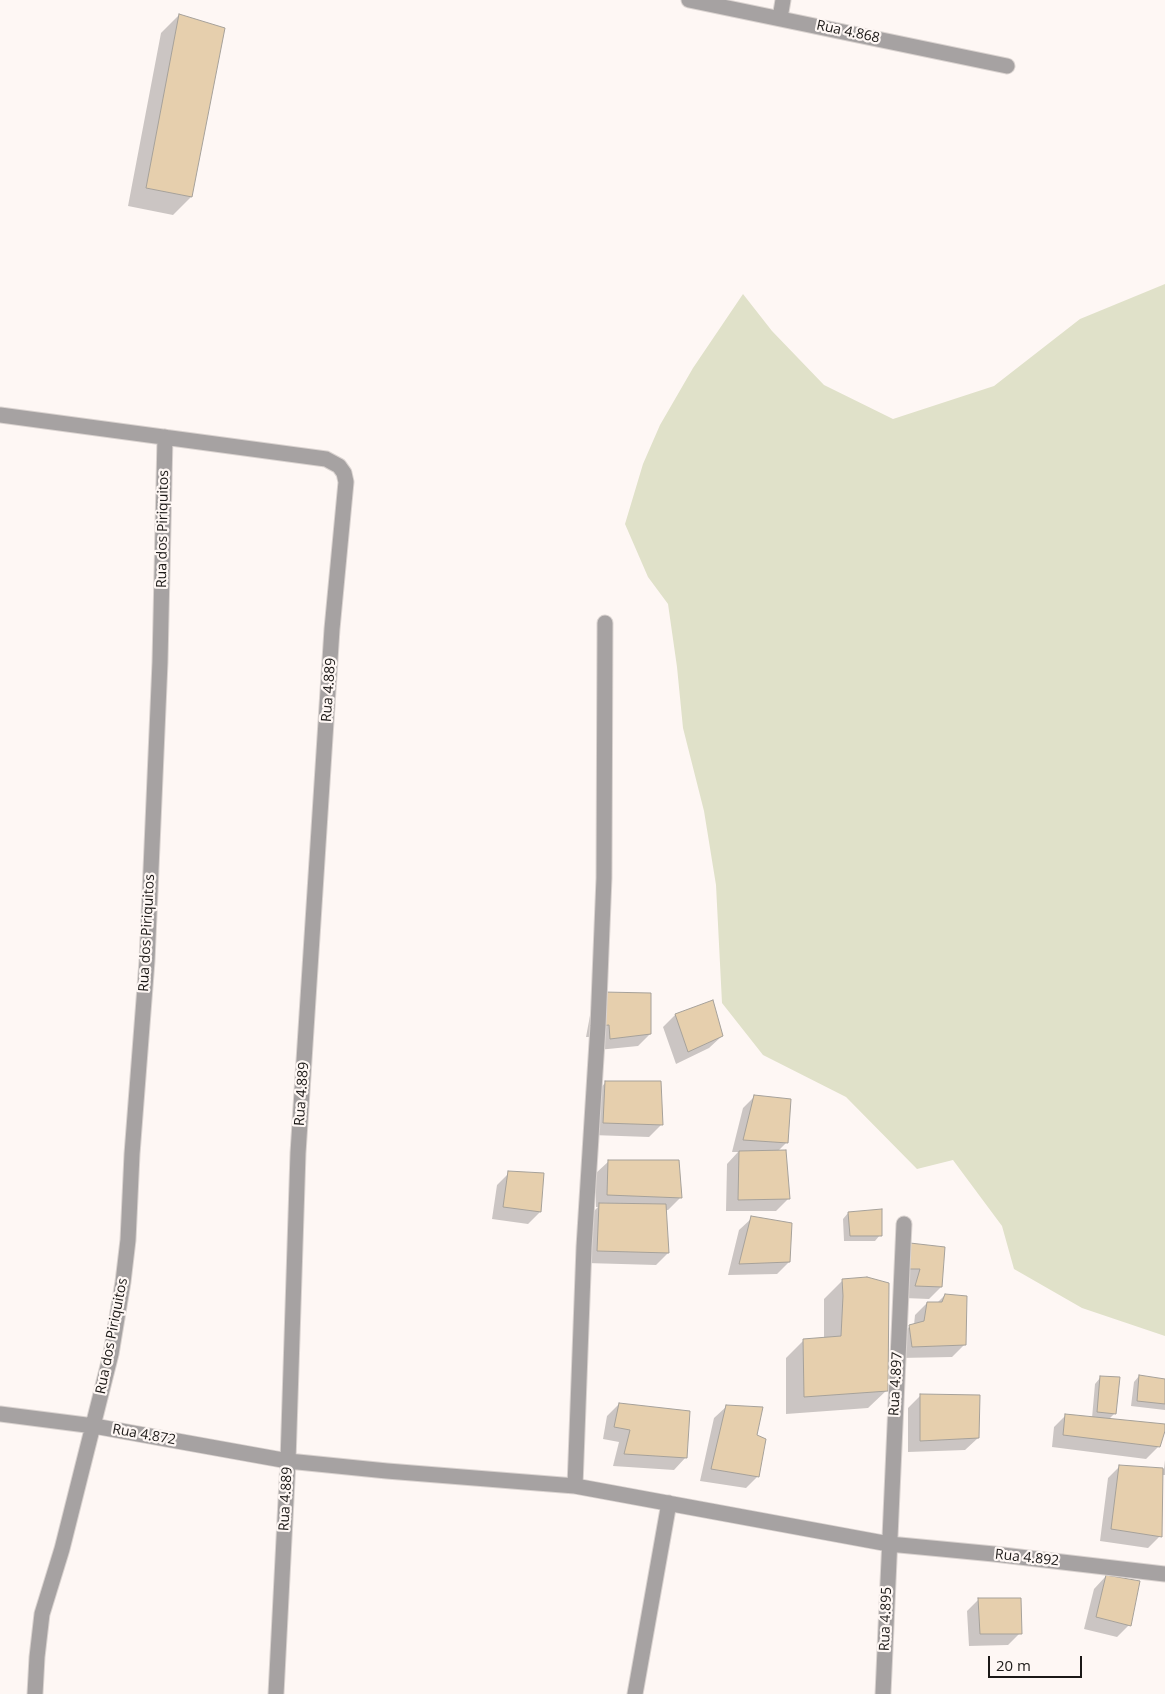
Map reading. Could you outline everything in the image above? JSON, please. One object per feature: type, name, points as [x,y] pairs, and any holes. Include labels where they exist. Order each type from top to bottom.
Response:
[{"type":"street","name":"Rua 4.868","points":[[689,0],[1007,66]]},
{"type":"street","points":[[780,18],[783,0]]},
{"type":"street","name":"Rua 4.889","points":[[0,414],[326,459],[339,466],[344,473],[346,482],[332,629],[298,1153],[288,1461],[276,1694]]},
{"type":"street","name":"Rua dos Piriquitos","points":[[35,1694],[42,1614],[62,1549],[111,1354],[128,1240],[132,1154],[147,961],[160,662],[165,438]]},
{"type":"street","points":[[575,1486],[584,1247],[597,1036],[604,878],[606,623]]},
{"type":"street","name":"Rua 4.897","points":[[889,1544],[904,1224]]},
{"type":"street","name":"Rua 4.872","points":[[0,1414],[94,1426],[288,1461],[396,1472],[575,1486]]},
{"type":"street","name":"Rua 4.892","points":[[575,1486],[889,1544],[1165,1574]]},
{"type":"street","points":[[634,1694],[669,1503]]},
{"type":"street","name":"Rua 4.895","points":[[883,1694],[889,1544]]},
{"type":"green space","points":[[1165,284],[1165,1336],[1082,1308],[1014,1269],[1002,1226],[953,1160],[917,1169],[846,1097],[763,1055],[722,1003],[716,885],[704,811],[683,728],[668,604],[648,577],[625,524],[643,464],[660,425],[693,368],[743,294],[772,331],[824,385],[893,419],[994,386],[1080,319]]},
{"type":"building","points":[[179,14],[225,28],[192,197],[146,188]]},
{"type":"building","points":[[603,992],[651,993],[651,1034],[610,1039],[609,1025],[598,1026]]},
{"type":"building","points":[[713,1000],[723,1036],[688,1052],[675,1014]]},
{"type":"building","points":[[605,1081],[661,1081],[663,1125],[603,1123]]},
{"type":"building","points":[[754,1095],[791,1099],[788,1143],[743,1140]]},
{"type":"building","points":[[786,1150],[790,1199],[738,1200],[739,1151]]},
{"type":"building","points":[[608,1160],[679,1160],[682,1198],[607,1195]]},
{"type":"building","points":[[508,1171],[544,1173],[541,1212],[503,1207]]},
{"type":"building","points":[[599,1203],[666,1204],[669,1253],[597,1251]]},
{"type":"building","points":[[882,1209],[882,1236],[850,1236],[848,1212]]},
{"type":"building","points":[[751,1216],[792,1223],[790,1262],[739,1264]]},
{"type":"building","points":[[910,1243],[945,1247],[942,1287],[915,1286],[920,1269],[909,1269]]},
{"type":"building","points":[[867,1277],[889,1283],[888,1391],[804,1397],[803,1339],[841,1336],[842,1279]]},
{"type":"building","points":[[945,1294],[967,1296],[966,1345],[912,1347],[909,1325],[924,1321],[927,1302],[942,1302]]},
{"type":"building","points":[[1139,1375],[1165,1379],[1165,1404],[1137,1401]]},
{"type":"building","points":[[1100,1376],[1120,1377],[1116,1414],[1097,1412]]},
{"type":"building","points":[[920,1394],[980,1395],[979,1438],[920,1441]]},
{"type":"building","points":[[619,1403],[690,1411],[687,1458],[624,1454],[630,1430],[614,1427]]},
{"type":"building","points":[[726,1405],[763,1407],[757,1435],[766,1439],[759,1477],[711,1469]]},
{"type":"building","points":[[1065,1414],[1165,1424],[1165,1431],[1160,1447],[1063,1435]]},
{"type":"building","points":[[1119,1465],[1163,1468],[1162,1537],[1111,1529]]},
{"type":"building","points":[[1106,1575],[1140,1581],[1131,1626],[1096,1617]]},
{"type":"building","points":[[978,1598],[1021,1598],[1022,1634],[980,1634]]}]
